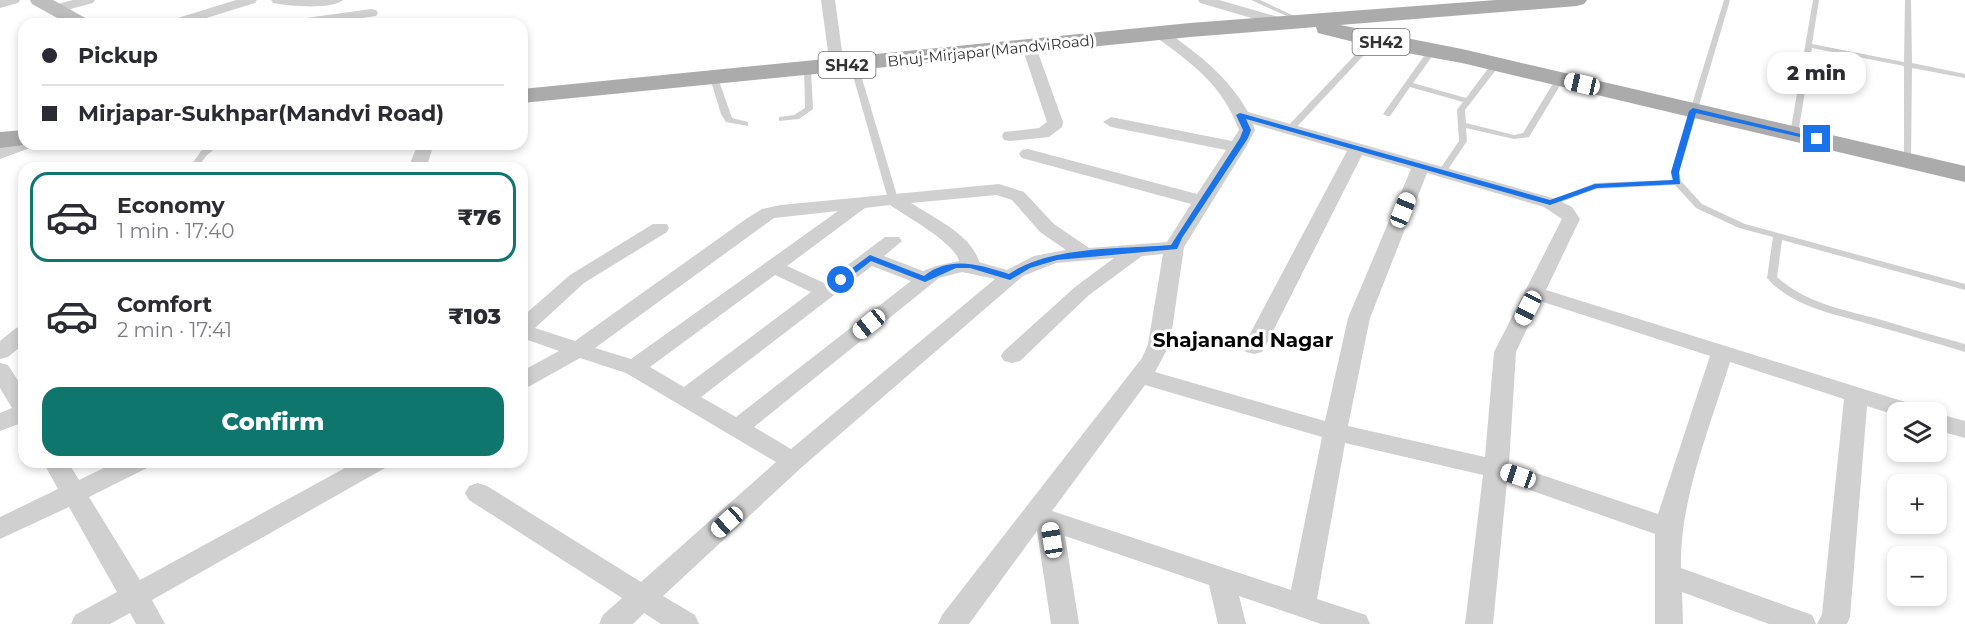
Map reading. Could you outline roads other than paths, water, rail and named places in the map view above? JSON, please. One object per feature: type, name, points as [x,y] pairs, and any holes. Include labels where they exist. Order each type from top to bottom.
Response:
[{"type":"main road","points":[[1313,23],[1577,0]]},
{"type":"main road","name":"Bhuj-Mirjapar(MandviRoad)","points":[[528,95],[1167,34],[1417,18],[1582,0]]},
{"type":"main road","name":"SH42","points":[[1417,18],[1401,25],[1403,32],[1430,48]]},
{"type":"main road","name":"Bhuj-Mirjapar(MandviRoad)","points":[[1167,34],[1196,35],[1313,23]]},
{"type":"main road","name":"SH42","points":[[1313,23],[1374,40],[1430,48]]},
{"type":"main road","name":"SH42","points":[[1313,23],[1430,48],[1965,174]]},
{"type":"main road","points":[[0,140],[18,138]]},
{"type":"street","points":[[0,3],[13,0]]},
{"type":"street","points":[[47,4],[88,0]]},
{"type":"street","points":[[192,18],[250,0]]},
{"type":"street","points":[[278,0],[312,3],[336,0]]},
{"type":"street","points":[[828,0],[845,65]]},
{"type":"street","points":[[1205,0],[1313,23]]},
{"type":"street","points":[[47,4],[72,18]]},
{"type":"street","points":[[335,18],[371,13]]},
{"type":"street","points":[[952,624],[1042,517],[1152,360],[1159,344],[1174,247],[1247,130],[1220,80],[1167,34]]},
{"type":"street","points":[[1010,135],[1043,132],[1054,127],[1055,122],[1029,47]]},
{"type":"street","points":[[1240,115],[1550,203],[1565,211],[1571,219],[1505,352],[1496,469],[1479,624]]},
{"type":"street","points":[[1111,122],[1238,147]]},
{"type":"street","points":[[0,154],[18,146]]},
{"type":"street","points":[[1254,347],[1357,148]]},
{"type":"street","points":[[1028,154],[1202,201]]},
{"type":"street","points":[[1302,606],[1347,366],[1359,318],[1432,169]]},
{"type":"street","points":[[528,378],[579,349],[762,217],[781,211],[1006,190],[1017,196],[1047,228],[1086,255]]},
{"type":"street","points":[[893,199],[956,242],[967,253],[970,265]]},
{"type":"street","points":[[634,368],[860,203]]},
{"type":"street","points":[[528,324],[577,279],[660,228]]},
{"type":"street","points":[[686,397],[892,241]]},
{"type":"street","points":[[613,624],[794,461],[1027,266],[1041,260],[1174,247]]},
{"type":"street","points":[[1012,356],[1082,291],[1137,251]]},
{"type":"street","points":[[870,258],[925,279]]},
{"type":"street","points":[[738,428],[932,274],[955,265],[970,265],[1010,278]]},
{"type":"street","points":[[773,267],[826,291]]},
{"type":"street","points":[[1535,293],[1887,405]]},
{"type":"street","points":[[528,332],[634,368],[794,461]]},
{"type":"street","points":[[0,352],[18,338]]},
{"type":"street","points":[[1669,624],[1668,528],[1722,352]]},
{"type":"street","points":[[0,370],[18,400]]},
{"type":"street","points":[[1141,376],[1335,432],[1496,469],[1668,528]]},
{"type":"street","points":[[1831,624],[1836,616],[1856,395]]},
{"type":"street","points":[[0,423],[18,413]]},
{"type":"street","points":[[1947,424],[1965,430]]},
{"type":"street","points":[[59,468],[150,624]]},
{"type":"street","points":[[0,529],[126,468]]},
{"type":"street","points":[[85,624],[365,468]]},
{"type":"street","points":[[478,493],[685,624]]},
{"type":"street","points":[[1042,517],[1356,624]]},
{"type":"street","points":[[1042,517],[1065,624]]},
{"type":"street","points":[[1668,575],[1792,623]]},
{"type":"street","points":[[1221,578],[1232,624]]},
{"type":"lane","points":[[1254,0],[1313,23]]},
{"type":"lane","points":[[1727,0],[1675,172],[1677,182],[1699,206],[1718,216],[1778,237],[1965,287]]},
{"type":"lane","points":[[1794,134],[1816,0]]},
{"type":"lane","points":[[1908,0],[1908,160]]},
{"type":"lane","points":[[1290,129],[1374,40]]},
{"type":"lane","points":[[1808,45],[1965,76]]},
{"type":"lane","points":[[1387,114],[1430,48]]},
{"type":"lane","points":[[1432,169],[1463,141],[1461,110],[1496,64]]},
{"type":"lane","points":[[845,65],[893,199]]},
{"type":"lane","points":[[782,119],[796,117],[809,109],[807,69]]},
{"type":"lane","points":[[714,78],[729,120],[745,124]]},
{"type":"lane","points":[[1462,124],[1515,137],[1526,135],[1560,79]]},
{"type":"lane","points":[[1408,84],[1469,100]]},
{"type":"lane","points":[[198,162],[208,150]]},
{"type":"lane","points":[[1550,203],[1595,186],[1677,182]]},
{"type":"lane","points":[[1778,237],[1772,278],[1782,289],[1827,308],[1965,348]]},
{"type":"district","name":"Shajanand Nagar","points":[[1243,340]]}]
